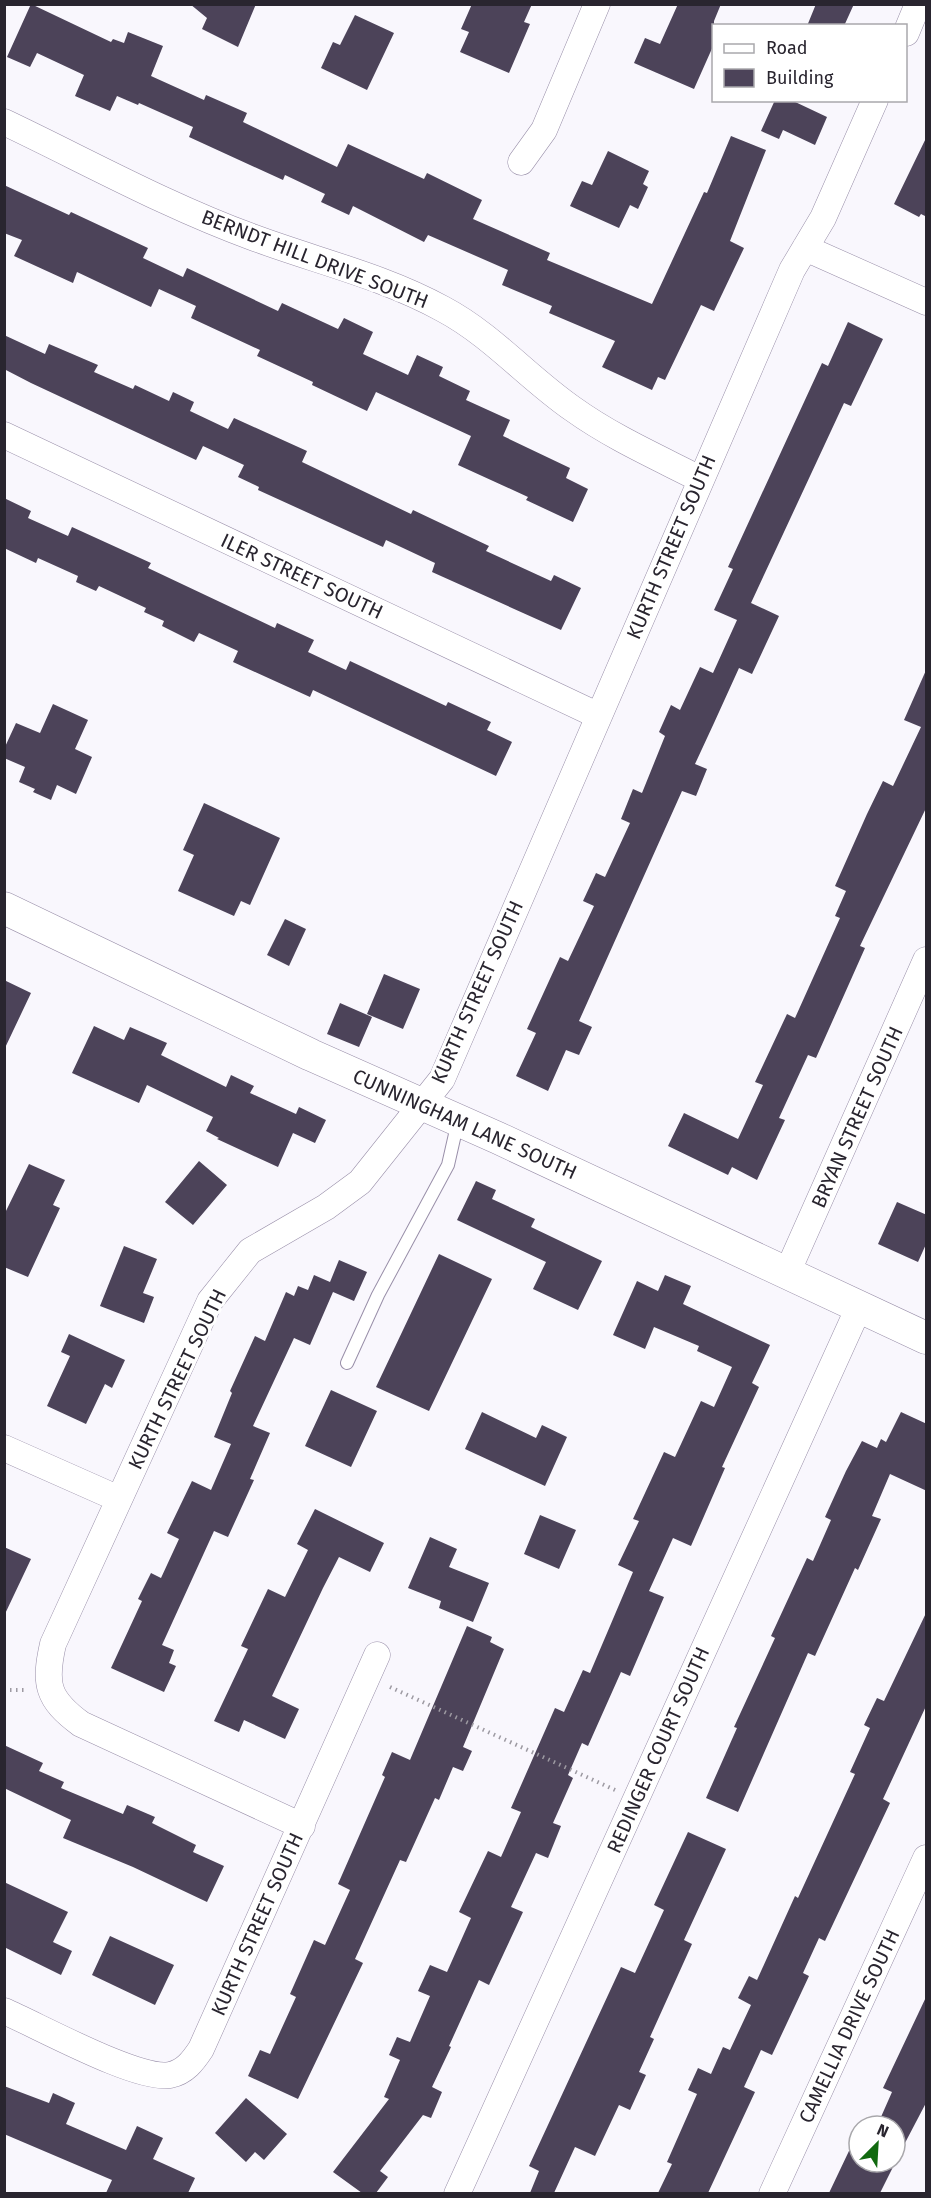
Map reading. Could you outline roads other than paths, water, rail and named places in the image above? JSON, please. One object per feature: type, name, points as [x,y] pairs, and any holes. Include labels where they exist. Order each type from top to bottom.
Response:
[{"type":"street","points":[[521,162],[544,130],[597,4]]},
{"type":"street","points":[[907,31],[918,4]]},
{"type":"street","name":"KURTH STREET SOUTH","points":[[4,2011],[136,2071],[168,2075],[181,2072],[201,2049],[302,1826],[81,1724],[63,1711],[52,1697],[48,1668],[53,1644],[210,1301],[228,1275],[250,1251],[326,1207],[360,1182],[442,1079],[792,270],[823,218],[874,102]]},
{"type":"street","name":"BERNDT HILL DRIVE SOUTH","points":[[4,122],[204,218],[253,238],[405,289],[445,310],[484,336],[571,408],[623,440],[700,479]]},
{"type":"street","points":[[805,248],[927,302]]},
{"type":"street","name":"ILER STREET SOUTH","points":[[4,435],[599,716]]},
{"type":"street","name":"CUNNINGHAM LANE SOUTH","points":[[4,908],[311,1055],[458,1120],[927,1338]]},
{"type":"street","name":"BRYAN STREET SOUTH","points":[[787,1273],[927,960]]},
{"type":"street","name":"REDINGER COURT SOUTH","points":[[457,2193],[859,1307]]},
{"type":"street","points":[[4,1448],[119,1499]]},
{"type":"street","points":[[302,1826],[373,1666]]},
{"type":"street","name":"CAMELLIA DRIVE SOUTH","points":[[772,2193],[927,1858]]},
{"type":"lane","points":[[347,1364],[378,1295],[447,1165],[458,1120]]}]
